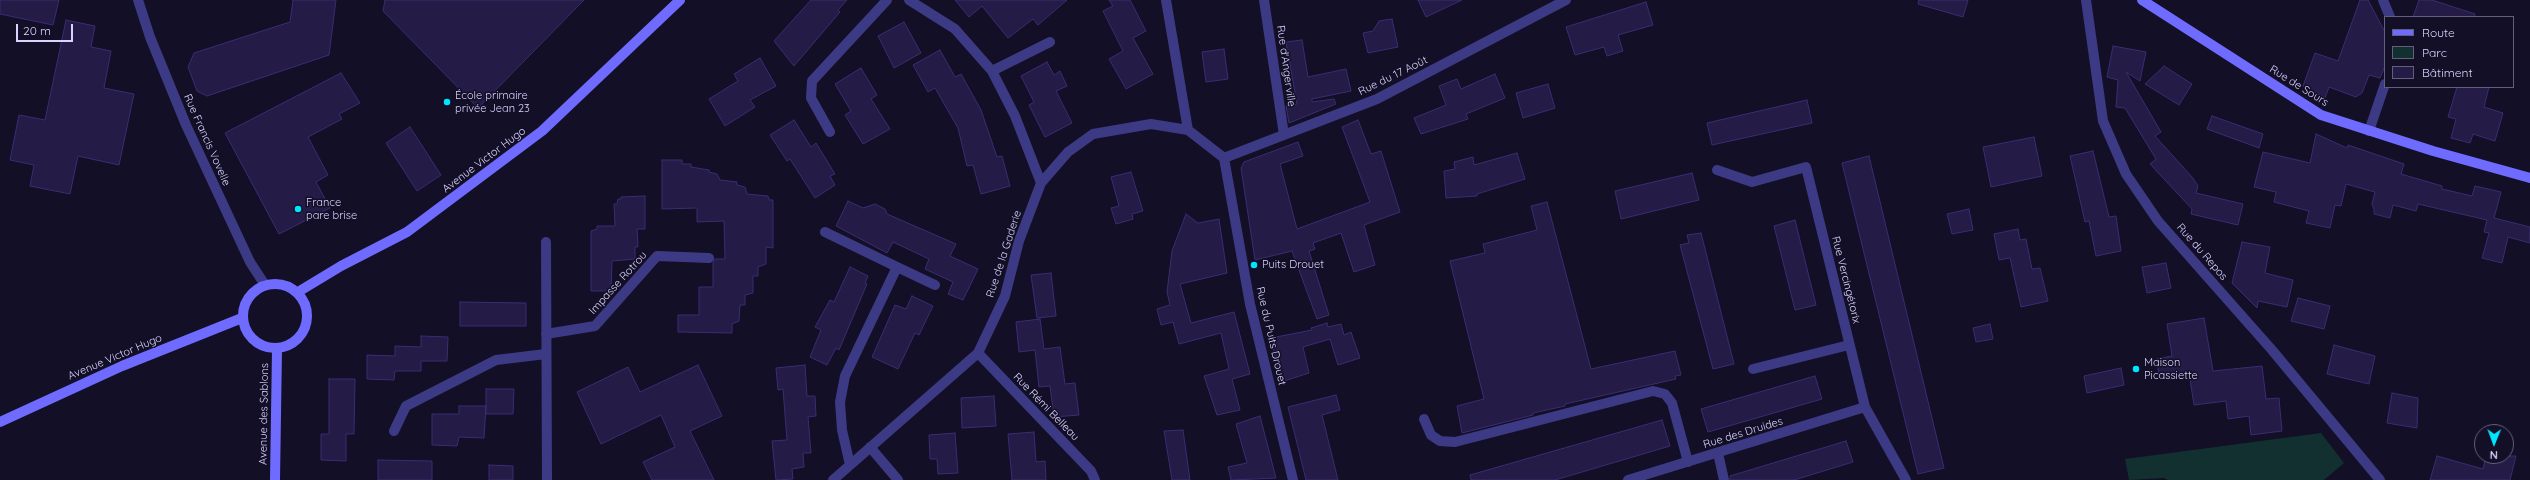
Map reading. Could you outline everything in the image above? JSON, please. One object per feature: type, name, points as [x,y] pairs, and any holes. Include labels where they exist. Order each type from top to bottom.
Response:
[{"type":"main road","name":"Avenue Victor Hugo","points":[[298,292],[341,266],[407,232],[542,131],[680,0]]},
{"type":"main road","name":"Rue de Sours","points":[[2142,0],[2321,115],[2369,131],[2530,178]]},
{"type":"main road","points":[[283,284],[298,292],[305,303],[307,324],[296,341],[277,349],[256,343],[248,335],[242,318],[249,296],[265,285],[283,284]]},
{"type":"main road","name":"Avenue Victor Hugo","points":[[0,422],[122,366],[242,318]]},
{"type":"main road","name":"Avenue des Sablons","points":[[275,480],[277,349]]},
{"type":"street","name":"Rue Francis Vovelle","points":[[138,0],[150,38],[186,125],[250,262],[265,285]]},
{"type":"street","points":[[830,132],[811,98],[812,81],[887,0]]},
{"type":"street","points":[[909,0],[955,29],[992,71],[1015,116],[1041,183]]},
{"type":"street","points":[[1166,0],[1188,130],[1224,158]]},
{"type":"street","name":"Rue d'Angerville","points":[[1264,0],[1284,135]]},
{"type":"street","name":"Rue du 17 Août","points":[[1224,158],[1377,99],[1566,0]]},
{"type":"street","name":"Rue du Repos","points":[[2086,0],[2103,121],[2126,174],[2158,221],[2272,350],[2380,480]]},
{"type":"street","points":[[2383,0],[2390,16]]},
{"type":"street","points":[[992,71],[1050,42]]},
{"type":"street","points":[[2369,131],[2384,87]]},
{"type":"street","name":"Rue de la Gaderie","points":[[833,480],[978,353],[1005,296],[1019,241],[1041,183],[1068,152],[1094,134],[1151,124],[1188,130]]},
{"type":"street","name":"Rue du Puits Drouet","points":[[1224,158],[1250,304],[1293,480]]},
{"type":"street","name":"Rue Vercingétorix","points":[[1717,170],[1752,182],[1806,167],[1865,407],[1906,480]]},
{"type":"street","points":[[825,232],[935,285]]},
{"type":"street","points":[[546,242],[547,480]]},
{"type":"street","name":"Impasse Rotrou","points":[[546,334],[595,326],[657,256],[708,258]]},
{"type":"street","points":[[850,465],[842,430],[840,402],[845,376],[897,267]]},
{"type":"street","points":[[1753,369],[1849,345]]},
{"type":"street","name":"Rue Rémi Belleau","points":[[978,353],[1090,471],[1096,480]]},
{"type":"street","points":[[394,431],[406,406],[496,360],[546,354]]},
{"type":"street","points":[[1424,419],[1431,435],[1440,441],[1455,442],[1653,391],[1665,394],[1672,404],[1688,462]]},
{"type":"street","name":"Rue des Druides","points":[[1628,480],[1865,407]]},
{"type":"street","points":[[870,447],[898,480]]},
{"type":"street","points":[[1718,453],[1724,480]]},
{"type":"green space","points":[[2321,433],[2344,463],[2324,480],[2168,480],[2164,478],[2129,480],[2125,459]]},
{"type":"building","points":[[0,0],[59,0],[53,25],[0,14]]},
{"type":"building","points":[[293,0],[336,0],[329,55],[207,96],[197,91],[188,67],[194,53],[290,22]]},
{"type":"building","points":[[385,0],[584,0],[478,108],[383,11]]},
{"type":"building","points":[[811,0],[847,0],[838,10],[840,12],[794,66],[774,41]]},
{"type":"building","points":[[955,0],[1067,0],[1038,25],[1033,19],[1008,38],[982,6],[969,17]]},
{"type":"building","points":[[1109,0],[1130,0],[1146,31],[1133,38],[1153,74],[1126,89],[1109,59],[1123,51],[1103,11],[1113,6]]},
{"type":"building","points":[[1418,0],[1462,0],[1426,17]]},
{"type":"building","points":[[1919,0],[1968,0],[1963,17],[1918,4]]},
{"type":"building","points":[[2360,0],[2368,0],[2384,30],[2384,68],[2380,78],[2369,75],[2362,93],[2356,97],[2329,87],[2325,98],[2303,86],[2315,53],[2338,61]]},
{"type":"building","points":[[2419,0],[2432,0],[2475,14],[2474,16],[2413,16]]},
{"type":"building","points":[[1646,2],[1653,25],[1618,35],[1623,51],[1607,56],[1604,47],[1575,55],[1566,27]]},
{"type":"building","points":[[1392,19],[1398,47],[1368,53],[1363,33],[1373,31],[1379,21]]},
{"type":"building","points":[[66,20],[95,26],[91,47],[111,51],[104,88],[134,94],[119,165],[78,156],[70,194],[30,186],[34,165],[10,160],[19,115],[45,120]]},
{"type":"building","points":[[904,22],[921,53],[894,68],[878,36]]},
{"type":"building","points":[[1302,40],[1308,77],[1346,69],[1351,91],[1312,99],[1312,102],[1334,99],[1336,104],[1289,123],[1286,106],[1297,104],[1286,42]]},
{"type":"building","points":[[2113,46],[2146,52],[2140,81],[2126,72],[2161,132],[2155,136],[2192,177],[2198,186],[2196,193],[2243,204],[2238,225],[2191,214],[2192,209],[2150,164],[2156,159],[2125,108],[2116,107],[2118,80],[2107,77]]},
{"type":"building","points":[[1224,49],[1228,79],[1206,82],[1202,52]]},
{"type":"building","points":[[940,50],[955,77],[961,74],[981,110],[997,157],[1002,156],[1010,186],[981,194],[973,165],[967,166],[958,128],[935,88],[928,92],[913,65]]},
{"type":"building","points":[[760,58],[776,86],[750,100],[755,107],[725,126],[709,99],[738,81],[734,74]]},
{"type":"building","points":[[1047,62],[1054,75],[1060,71],[1067,86],[1056,91],[1072,123],[1045,137],[1029,105],[1034,102],[1021,76]]},
{"type":"building","points":[[2164,66],[2192,84],[2179,105],[2145,84]]},
{"type":"building","points":[[861,68],[877,95],[871,99],[890,129],[863,144],[845,115],[851,111],[835,84]]},
{"type":"building","points":[[341,73],[360,103],[339,114],[342,119],[308,137],[328,175],[316,182],[330,208],[279,234],[225,133]]},
{"type":"building","points":[[1495,74],[1505,98],[1466,114],[1468,119],[1421,134],[1414,118],[1446,105],[1439,86],[1457,79],[1461,89]]},
{"type":"building","points":[[1548,84],[1555,108],[1523,118],[1516,93]]},
{"type":"building","points":[[2457,88],[2489,88],[2484,107],[2503,113],[2495,141],[2473,134],[2470,143],[2451,138],[2456,119],[2448,117]]},
{"type":"building","points":[[1807,100],[1812,123],[1712,145],[1707,123]]},
{"type":"building","points":[[2212,116],[2263,134],[2259,148],[2207,129]]},
{"type":"building","points":[[794,120],[811,147],[816,143],[835,174],[830,176],[835,185],[815,198],[790,159],[787,161],[770,135]]},
{"type":"building","points":[[1358,120],[1371,154],[1381,151],[1400,212],[1364,225],[1375,265],[1354,272],[1341,233],[1313,243],[1315,249],[1309,251],[1329,315],[1317,319],[1292,251],[1255,260],[1241,168],[1244,162],[1298,142],[1303,156],[1280,164],[1297,229],[1370,202],[1342,127]]},
{"type":"building","points":[[410,127],[441,175],[417,191],[386,143]]},
{"type":"building","points":[[2316,134],[2347,148],[2348,145],[2404,164],[2401,174],[2442,186],[2442,189],[2472,196],[2475,186],[2501,192],[2494,218],[2530,227],[2530,243],[2508,237],[2502,263],[2482,258],[2489,233],[2484,232],[2487,220],[2418,204],[2416,211],[2393,205],[2390,218],[2374,214],[2372,204],[2375,192],[2346,184],[2341,206],[2335,205],[2330,228],[2306,223],[2309,211],[2274,202],[2276,192],[2254,187],[2263,152],[2310,163]]},
{"type":"building","points":[[2034,137],[2042,176],[1991,187],[1983,147]]},
{"type":"building","points":[[2093,151],[2109,217],[2116,216],[2121,251],[2096,256],[2089,221],[2085,222],[2070,156]]},
{"type":"building","points":[[1517,153],[1525,179],[1477,194],[1477,196],[1446,198],[1444,171],[1455,169],[1454,162],[1473,157],[1474,165]]},
{"type":"building","points":[[1869,156],[1944,468],[1918,474],[1842,163]]},
{"type":"building","points":[[662,160],[682,160],[682,164],[691,164],[691,167],[709,170],[709,172],[717,174],[720,180],[737,182],[737,185],[745,187],[747,194],[768,196],[769,200],[773,200],[773,248],[766,247],[766,264],[758,267],[758,276],[753,276],[753,293],[745,295],[745,305],[740,305],[739,321],[732,324],[732,333],[678,332],[678,315],[699,315],[699,287],[713,287],[713,263],[715,259],[725,259],[724,221],[697,222],[697,208],[662,209]]},
{"type":"building","points":[[1131,172],[1143,211],[1132,214],[1133,219],[1116,224],[1111,208],[1119,206],[1111,177]]},
{"type":"building","points":[[1692,173],[1699,200],[1621,219],[1615,191]]},
{"type":"building","points":[[645,196],[645,229],[637,229],[638,247],[635,247],[635,259],[612,261],[611,291],[591,291],[591,231],[597,229],[597,226],[615,226],[614,204],[617,204],[618,199],[621,199],[621,197]]},
{"type":"building","points":[[848,201],[863,208],[875,204],[885,209],[887,214],[956,244],[950,256],[978,269],[963,300],[948,294],[953,282],[925,269],[929,259],[893,242],[887,253],[836,226]]},
{"type":"building","points":[[1547,202],[1591,369],[1675,351],[1681,375],[1675,376],[1676,379],[1565,404],[1565,406],[1533,413],[1533,415],[1462,433],[1457,406],[1484,399],[1450,261],[1485,253],[1483,244],[1537,230],[1531,206]]},
{"type":"building","points":[[1969,209],[1973,230],[1952,234],[1947,214]]},
{"type":"building","points":[[1186,214],[1198,223],[1219,219],[1227,273],[1180,284],[1191,323],[1234,312],[1250,374],[1232,379],[1240,410],[1217,415],[1204,376],[1229,369],[1221,333],[1179,344],[1173,322],[1161,325],[1157,309],[1170,305],[1167,292],[1172,251]]},
{"type":"building","points":[[1795,220],[1816,305],[1795,310],[1774,226]]},
{"type":"building","points":[[2018,229],[2020,240],[2026,239],[2032,269],[2040,268],[2048,301],[2021,307],[2010,258],[1999,260],[1994,234]]},
{"type":"building","points":[[1701,233],[1734,364],[1713,369],[1680,245],[1689,243],[1687,235]]},
{"type":"building","points":[[2242,242],[2270,247],[2265,273],[2293,280],[2287,307],[2258,301],[2257,308],[2232,283]]},
{"type":"building","points":[[2166,263],[2171,288],[2147,293],[2142,267]]},
{"type":"building","points":[[850,267],[868,276],[865,283],[867,284],[839,350],[836,348],[827,365],[810,357],[821,330],[815,327],[830,300],[834,302]]},
{"type":"building","points":[[1051,273],[1056,316],[1037,318],[1031,275]]},
{"type":"building","points":[[912,296],[933,306],[919,335],[915,333],[898,369],[872,357],[895,305],[906,309]]},
{"type":"building","points":[[2298,298],[2330,306],[2324,329],[2291,321]]},
{"type":"building","points":[[460,302],[526,303],[526,326],[460,326]]},
{"type":"building","points":[[2204,318],[2213,371],[2262,366],[2266,399],[2279,398],[2282,431],[2251,435],[2249,416],[2228,419],[2226,401],[2194,405],[2189,373],[2160,379],[2156,359],[2172,356],[2167,324]]},
{"type":"building","points":[[1040,319],[1044,349],[1060,347],[1065,384],[1075,383],[1079,415],[1054,417],[1050,386],[1039,387],[1035,350],[1019,352],[1016,322]]},
{"type":"building","points":[[1327,323],[1328,327],[1341,324],[1344,335],[1351,332],[1360,358],[1338,365],[1330,339],[1303,347],[1309,373],[1281,382],[1271,338],[1312,330],[1311,328]]},
{"type":"building","points":[[1990,324],[1993,339],[1976,342],[1973,328]]},
{"type":"building","points":[[421,336],[448,337],[447,361],[421,361],[421,371],[395,371],[394,380],[367,379],[367,355],[395,356],[395,346],[421,347]]},
{"type":"building","points":[[2334,345],[2375,356],[2369,384],[2327,374]]},
{"type":"building","points":[[698,365],[722,416],[690,431],[714,480],[652,480],[643,462],[675,447],[661,415],[601,444],[577,392],[628,367],[640,392]]},
{"type":"building","points":[[805,365],[807,396],[815,396],[816,416],[808,417],[811,453],[803,453],[804,467],[792,469],[793,479],[776,480],[772,441],[787,440],[783,389],[778,390],[776,368]]},
{"type":"building","points":[[2121,368],[2124,385],[2087,393],[2084,376]]},
{"type":"building","points":[[1815,376],[1822,399],[1708,432],[1701,409]]},
{"type":"building","points":[[329,379],[355,379],[354,434],[346,434],[346,461],[321,460],[321,434],[329,434]]},
{"type":"building","points":[[486,389],[514,389],[513,414],[486,414]]},
{"type":"building","points":[[2392,393],[2418,398],[2417,428],[2387,423]]},
{"type":"building","points":[[1336,395],[1340,410],[1322,415],[1338,480],[1306,480],[1288,407]]},
{"type":"building","points":[[994,396],[996,426],[962,428],[961,398]]},
{"type":"building","points":[[459,406],[486,406],[484,438],[459,437],[457,446],[432,445],[432,414],[459,414]]},
{"type":"building","points":[[1260,416],[1276,478],[1231,480],[1228,467],[1247,463],[1236,424]]},
{"type":"building","points":[[1662,420],[1670,446],[1555,480],[1471,480],[1470,475]]},
{"type":"building","points":[[1183,430],[1190,480],[1172,480],[1164,431]]},
{"type":"building","points":[[1034,432],[1036,462],[1045,461],[1046,480],[1012,480],[1008,434]]},
{"type":"building","points":[[955,433],[958,473],[938,474],[937,459],[930,459],[929,435]]},
{"type":"building","points":[[1846,441],[1853,462],[1794,480],[1730,480],[1730,476]]},
{"type":"building","points":[[2437,456],[2483,469],[2484,464],[2514,464],[2510,480],[2430,480]]},
{"type":"building","points":[[378,460],[432,461],[432,480],[378,480]]},
{"type":"building","points":[[489,465],[513,466],[513,480],[489,480]]},
{"type":"place","name":"École primaire privée Jean 23","points":[[447,102]]},
{"type":"place","name":"France pare brise","points":[[298,209]]},
{"type":"place","name":"Puits Drouet","points":[[1254,265]]},
{"type":"place","name":"Maison Picassiette","points":[[2136,369]]}]
